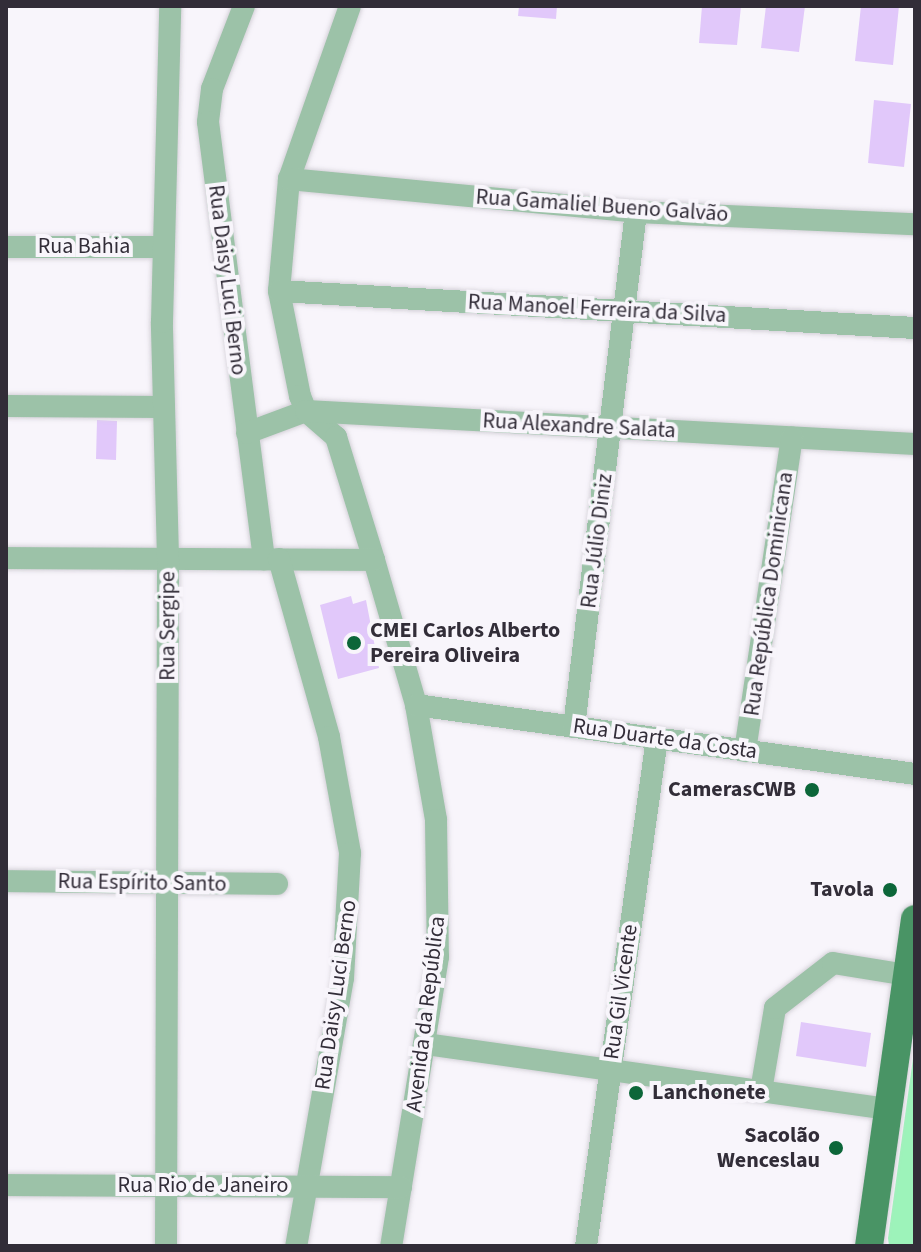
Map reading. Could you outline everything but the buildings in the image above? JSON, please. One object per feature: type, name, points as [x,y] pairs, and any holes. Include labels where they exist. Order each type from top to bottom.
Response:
[{"type":"main road","points":[[873,1243],[888,1109],[908,992],[914,931]]},
{"type":"street","name":"Rua Sergipe","points":[[166,1246],[168,558],[163,247],[170,123],[170,6]]},
{"type":"street","name":"Rua Daisy Luci Berno","points":[[244,6],[212,89],[208,122],[247,433],[271,559],[332,750],[350,853],[343,978],[296,1246]]},
{"type":"street","points":[[306,411],[294,376],[279,291],[289,179],[306,119],[350,6]]},
{"type":"street","points":[[170,123],[208,122]]},
{"type":"street","name":"Rua Gamaliel Bueno Galvão","points":[[289,179],[636,212],[915,224]]},
{"type":"street","name":"Rua Júlio Diniz","points":[[574,727],[636,212]]},
{"type":"street","name":"Rua Bahia","points":[[6,247],[163,247]]},
{"type":"street","name":"Rua Manoel Ferreira da Silva","points":[[279,291],[915,328]]},
{"type":"street","points":[[6,406],[164,407]]},
{"type":"street","name":"Rua Alexandre Salata","points":[[247,433],[306,411],[915,444]]},
{"type":"street","name":"Avenida da República","points":[[306,411],[336,437],[374,560],[416,705],[440,870],[438,957],[391,1246]]},
{"type":"street","name":"Rua República Dominicana","points":[[745,751],[792,437]]},
{"type":"street","points":[[6,558],[374,560]]},
{"type":"street","name":"Rua Duarte da Costa","points":[[416,705],[915,774]]},
{"type":"street","name":"Rua Gil Vicente","points":[[586,1246],[657,738]]},
{"type":"street","name":"Rua Espírito Santo","points":[[6,881],[277,884]]},
{"type":"street","points":[[761,1091],[775,1008],[833,963],[908,992]]},
{"type":"street","points":[[425,1044],[888,1109]]},
{"type":"street","name":"Rua Rio de Janeiro","points":[[6,1185],[401,1187]]},
{"type":"green space","points":[[915,1044],[915,1246],[889,1246],[888,1238]]},
{"type":"place","name":"CMEI Carlos Alberto Pereira Oliveira","points":[[354,643]]},
{"type":"place","name":"CamerasCWB","points":[[812,790]]},
{"type":"place","name":"Tavola","points":[[890,890]]},
{"type":"place","name":"Lanchonete","points":[[636,1093]]},
{"type":"place","name":"Sacolão Wenceslau","points":[[836,1148]]}]
